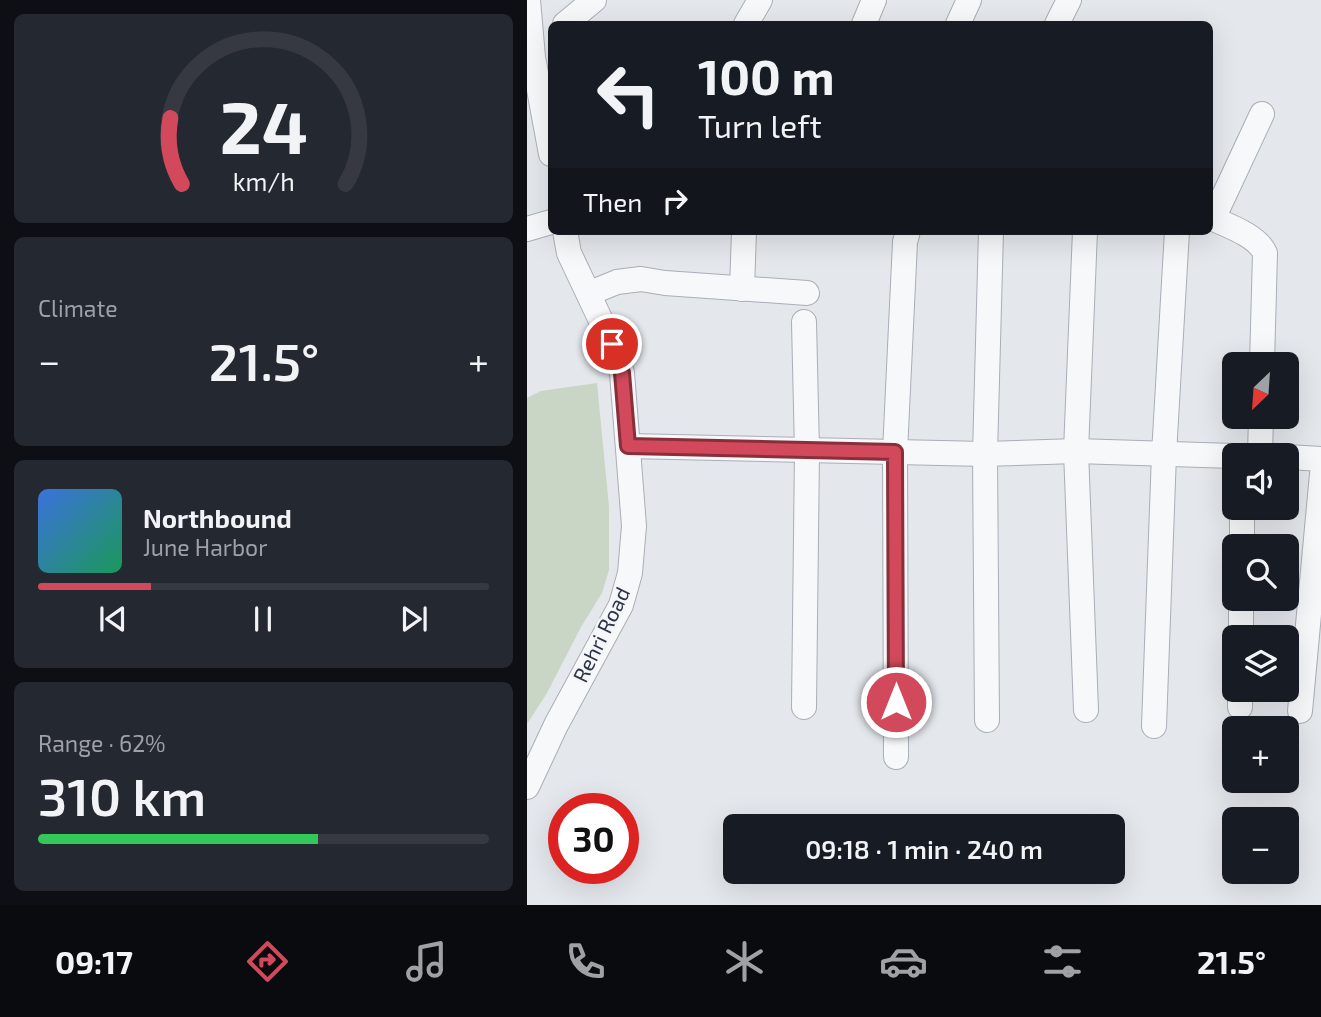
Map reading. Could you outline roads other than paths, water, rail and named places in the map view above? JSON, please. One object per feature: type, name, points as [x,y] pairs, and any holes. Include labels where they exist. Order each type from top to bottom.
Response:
[{"type":"street","points":[[528,0],[544,42],[548,106]]},
{"type":"street","points":[[569,21],[594,0]]},
{"type":"street","points":[[748,21],[760,0]]},
{"type":"street","points":[[865,21],[874,0]]},
{"type":"street","points":[[960,21],[970,0]]},
{"type":"street","points":[[1058,21],[1069,0]]},
{"type":"street","points":[[1213,214],[1262,114]]},
{"type":"street","points":[[1213,219],[1253,239],[1261,245],[1264,253],[1262,352]]},
{"type":"street","points":[[527,229],[548,223]]},
{"type":"street","name":"Rehri Road","points":[[527,787],[556,726],[621,605],[630,573],[634,526],[622,373],[590,293],[569,253],[566,235]]},
{"type":"street","points":[[742,289],[744,235]]},
{"type":"street","points":[[896,757],[895,452],[907,235]]},
{"type":"street","points":[[987,720],[985,454],[991,235]]},
{"type":"street","points":[[1085,235],[1076,451],[1086,710]]},
{"type":"street","points":[[1154,726],[1164,454],[1177,235]]},
{"type":"street","points":[[590,293],[617,282],[641,279],[807,293]]},
{"type":"street","points":[[803,707],[807,451],[804,321]]},
{"type":"street","points":[[628,446],[985,454],[1076,451],[1222,456]]},
{"type":"street","points":[[1299,458],[1321,459]]},
{"type":"street","points":[[1300,711],[1321,474]]}]
